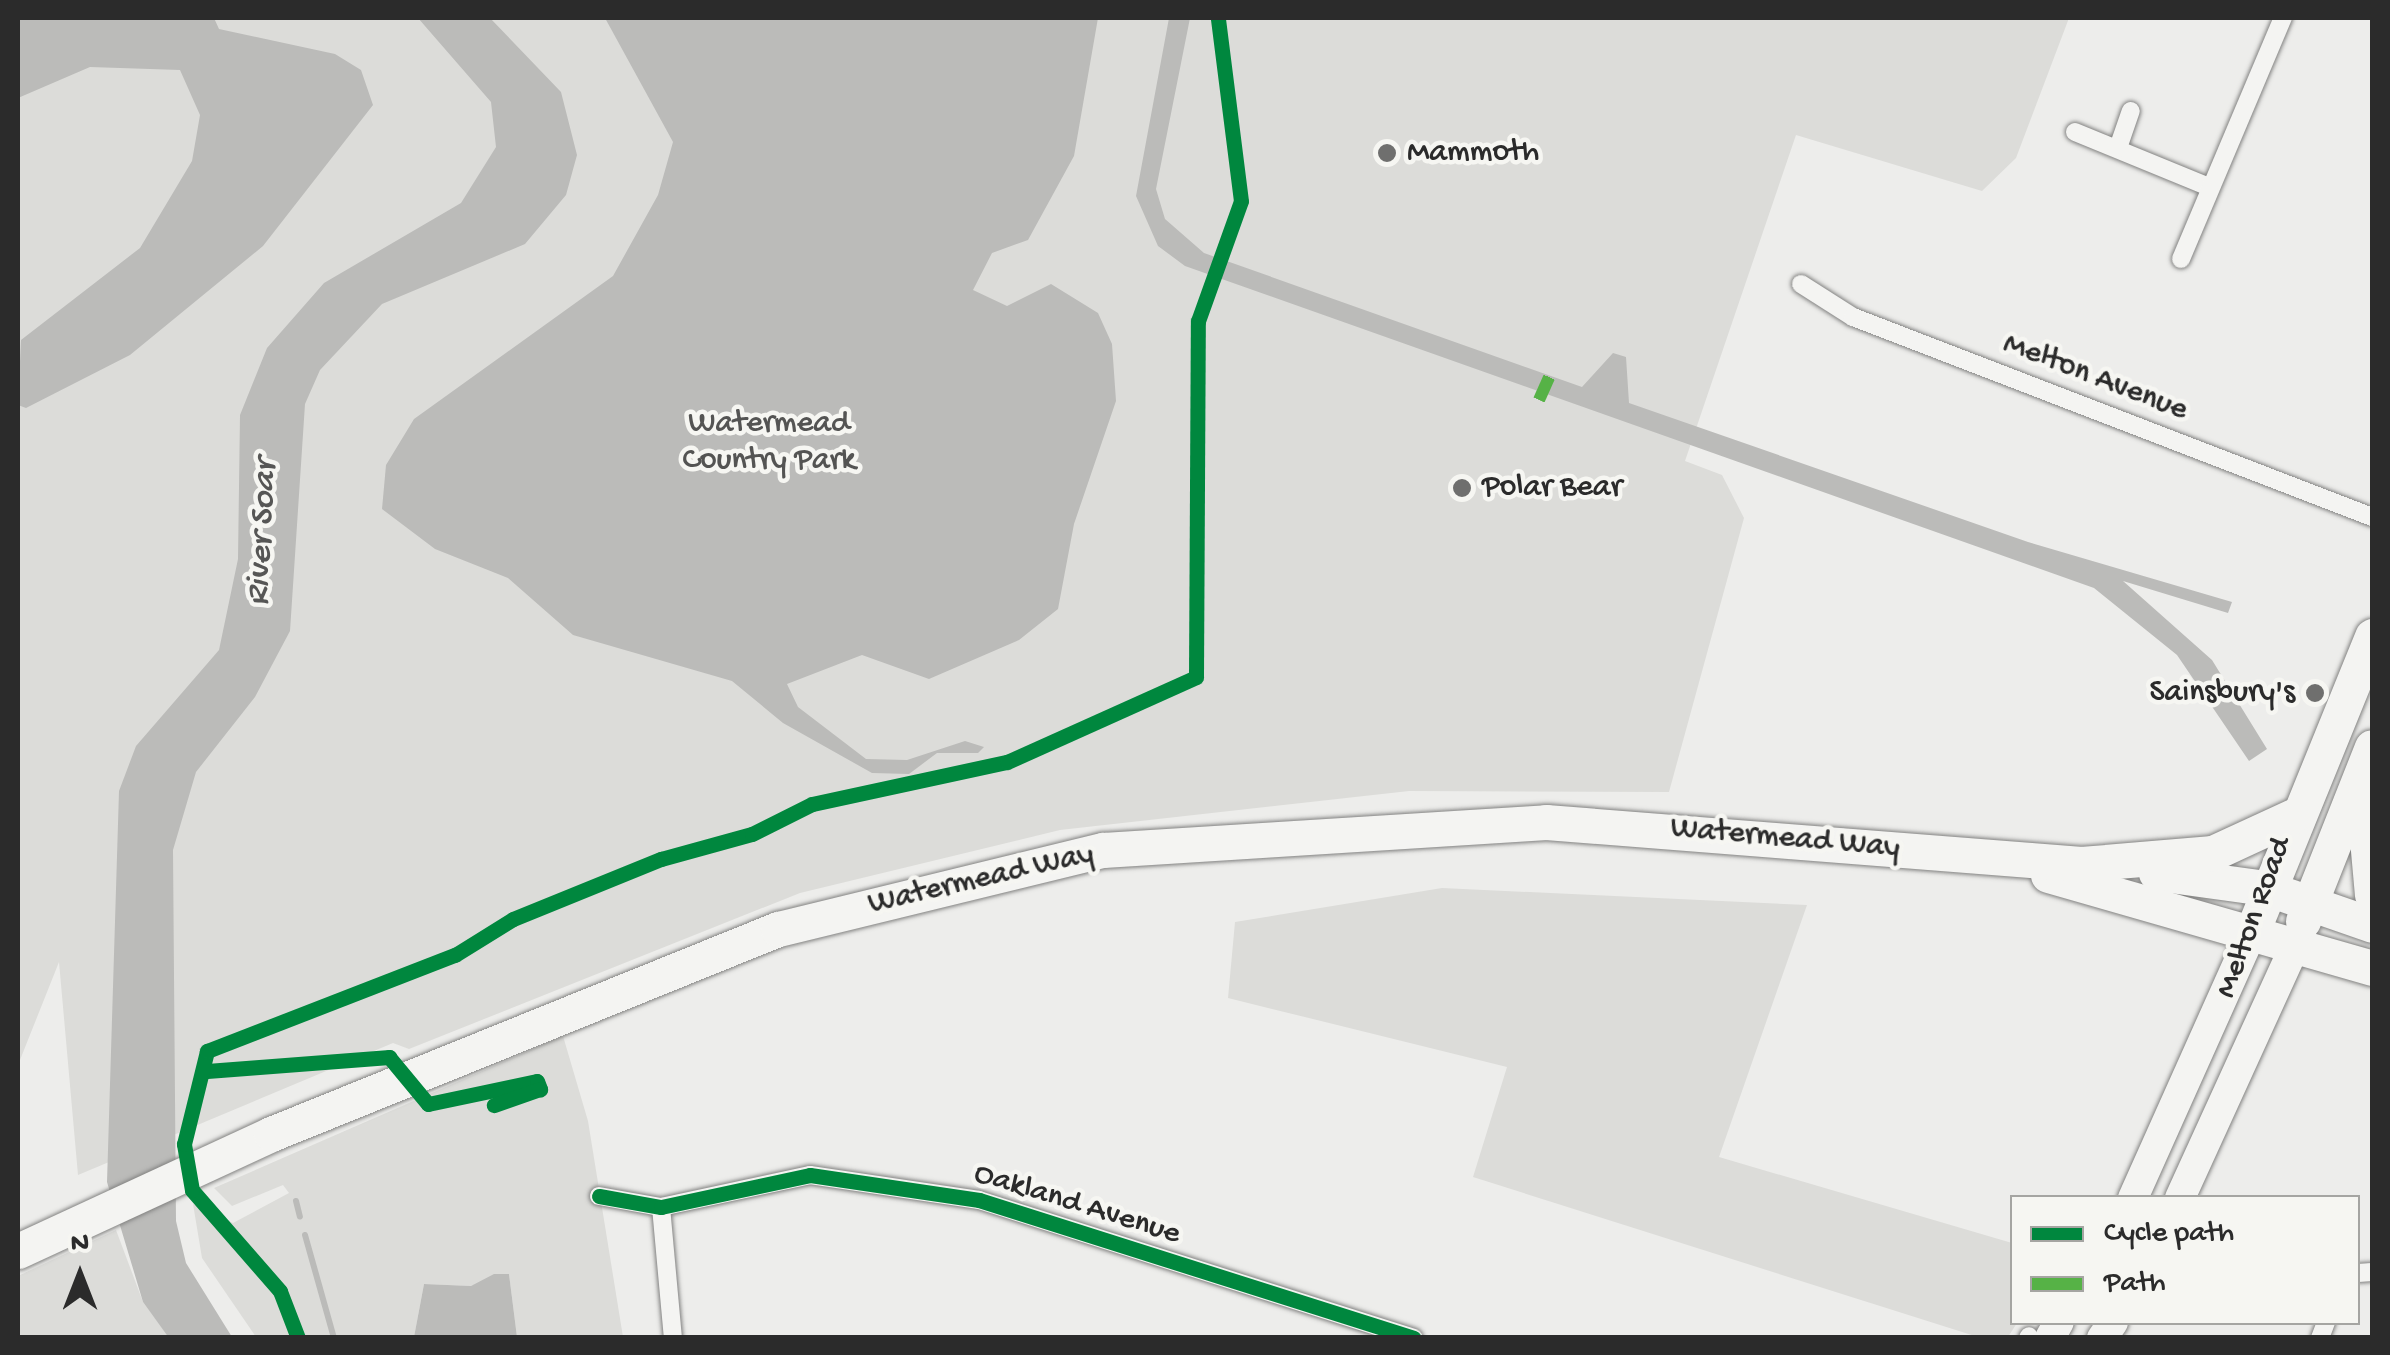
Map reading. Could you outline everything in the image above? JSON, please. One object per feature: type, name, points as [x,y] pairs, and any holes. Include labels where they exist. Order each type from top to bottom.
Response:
[{"type":"highway","name":"Melton Road","points":[[2254,927],[2292,816],[2372,636]]},
{"type":"highway","name":"Melton Road","points":[[2367,759],[2372,895]]},
{"type":"highway","name":"Melton Road","points":[[2297,941],[2309,900],[2367,759]]},
{"type":"highway","name":"Watermead Way","points":[[18,1251],[271,1134],[778,929],[1102,850],[1546,822],[1757,833],[2008,864],[2081,864],[2213,854],[2292,816]]},
{"type":"highway","name":"Watermead Way","points":[[2008,864],[2254,927],[2372,968]]},
{"type":"highway","name":"Watermead Way","points":[[2081,864],[2266,888],[2372,924]]},
{"type":"main road","name":"Melton Road","points":[[2134,1195],[2254,927]]},
{"type":"main road","name":"Melton Road","points":[[2181,1195],[2297,941]]},
{"type":"street","points":[[2181,259],[2283,18]]},
{"type":"street","points":[[2118,148],[2131,111]]},
{"type":"street","points":[[2075,132],[2209,186]]},
{"type":"street","name":"Melton Avenue","points":[[1802,284],[1852,317],[2372,517]]},
{"type":"street","name":"Oakland Avenue","points":[[599,1196],[661,1208],[810,1175],[979,1200],[1414,1338]]},
{"type":"street","points":[[661,1208],[673,1338]]},
{"type":"green space","name":"Watermead Country Park","points":[[18,18],[2069,18],[2016,158],[1982,191],[1796,135],[1685,461],[1722,475],[1744,518],[1669,792],[1409,791],[1060,830],[800,893],[409,1049],[393,1043],[78,1175],[59,962],[18,1065]]},
{"type":"green space","points":[[1442,888],[1807,905],[1719,1157],[2010,1242],[2010,1325],[2016,1325],[2008,1337],[1978,1337],[1473,1177],[1507,1067],[1228,998],[1235,922]]},
{"type":"green space","points":[[563,1036],[588,1121],[623,1337],[517,1337],[509,1274],[471,1286],[424,1284],[414,1337],[256,1337],[202,1258],[193,1204],[233,1223],[289,1193],[283,1185],[232,1206],[214,1188]]},
{"type":"green space","points":[[116,1230],[143,1302],[169,1337],[18,1337],[18,1276]]},
{"type":"water","points":[[18,18],[214,18],[219,29],[335,54],[361,70],[373,105],[263,246],[130,355],[26,408],[18,405],[21,340],[140,248],[192,161],[200,115],[180,70],[90,67],[18,98]]},
{"type":"water","name":"River Soar","points":[[418,18],[490,18],[561,92],[577,155],[566,195],[525,244],[382,304],[320,370],[305,404],[290,631],[255,697],[196,772],[173,850],[176,1221],[186,1263],[232,1337],[169,1338],[143,1302],[107,1182],[119,791],[136,746],[219,650],[238,559],[240,415],[267,348],[324,283],[461,203],[496,147],[491,102]]},
{"type":"water","points":[[605,18],[1098,18],[1074,156],[1028,240],[992,253],[973,290],[1007,306],[1051,284],[1098,313],[1112,344],[1116,401],[1074,524],[1058,609],[1019,640],[929,679],[862,655],[787,684],[798,707],[866,759],[907,760],[965,741],[984,747],[978,753],[937,753],[909,774],[872,773],[783,723],[732,681],[573,635],[508,578],[435,549],[382,509],[386,465],[414,419],[613,276],[658,195],[673,142]]},
{"type":"water","points":[[1169,18],[1190,18],[1156,189],[1165,219],[1204,253],[1582,387],[1613,353],[1626,357],[1629,403],[2028,542],[2232,602],[2228,613],[2123,581],[2212,660],[2267,749],[2249,761],[2177,655],[2094,588],[1185,266],[1158,246],[1136,196]]},
{"type":"water","points":[[494,1274],[509,1274],[517,1337],[414,1337],[424,1284],[471,1286]]},
{"type":"waterway","points":[[296,1201],[300,1217]]},
{"type":"waterway","points":[[305,1235],[334,1338]]},
{"type":"marked path","points":[[1539,400],[1553,368]]},
{"type":"cycle path","points":[[298,1338],[280,1291],[192,1190],[184,1144],[207,1051],[455,955],[513,919],[661,859],[752,834],[812,804],[1007,762],[1196,677],[1198,321],[1241,201],[1218,18]]},
{"type":"cycle path","points":[[207,1071],[389,1057],[428,1104],[537,1081],[540,1089],[494,1105]]},
{"type":"cycle path","points":[[599,1196],[661,1207],[810,1175],[979,1200],[1414,1338]]},
{"type":"place","name":"Mammoth","points":[[1387,153]]},
{"type":"place","name":"Polar Bear","points":[[1462,488]]},
{"type":"place","name":"Sainsbury's","points":[[2315,693]]}]
